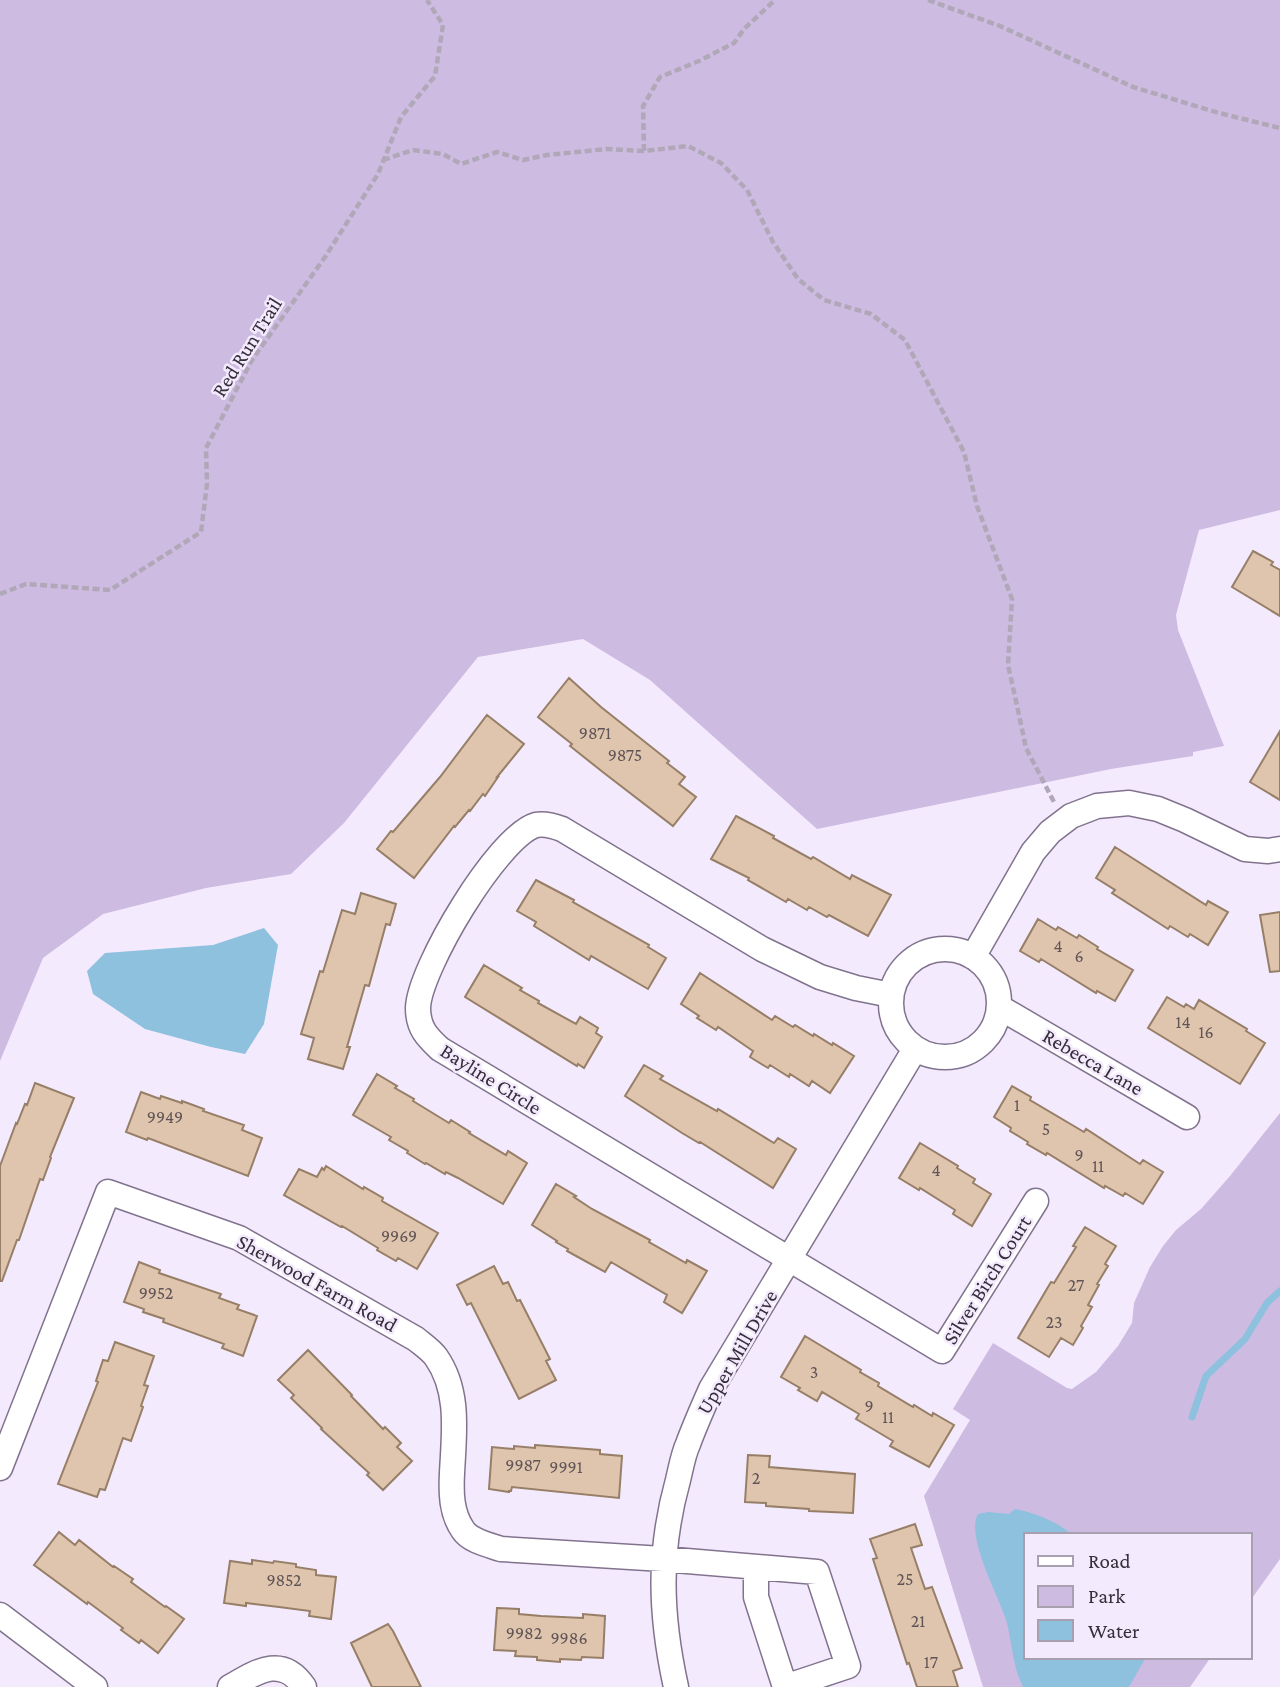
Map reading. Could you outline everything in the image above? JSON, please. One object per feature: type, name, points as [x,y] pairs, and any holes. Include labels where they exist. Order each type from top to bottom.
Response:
[{"type":"street","points":[[973,957],[1033,852],[1050,832],[1064,821],[1097,806],[1129,803],[1158,809],[1245,849],[1280,849]]},
{"type":"street","name":"Bayline Circle","points":[[790,1260],[440,1049],[425,1035],[421,1023],[418,1007],[425,978],[442,942],[489,867],[521,834],[535,825],[547,824],[562,829],[762,949],[820,977],[891,995]]},
{"type":"street","points":[[939,949],[956,950],[973,957],[993,978],[998,992],[999,1007],[995,1025],[984,1041],[969,1052],[951,1057],[933,1056],[915,1049],[895,1026],[891,995],[896,978],[907,964],[922,954],[939,949]]},
{"type":"street","name":"Rebecca Lane","points":[[999,1007],[1187,1117]]},
{"type":"street","name":"Upper Mill Drive","points":[[676,1687],[668,1649],[663,1559],[670,1509],[687,1446],[711,1389],[915,1049]]},
{"type":"street","name":"Sherwood Farm Road","points":[[0,1468],[108,1192],[239,1238],[416,1339],[435,1355],[446,1374],[453,1398],[451,1492],[454,1512],[464,1532],[480,1542],[501,1549],[663,1559]]},
{"type":"street","name":"Silver Birch Court","points":[[790,1260],[942,1351],[1036,1201]]},
{"type":"street","points":[[663,1559],[817,1572],[848,1666],[785,1687],[755,1597],[756,1567]]},
{"type":"street","points":[[0,1615],[95,1687]]},
{"type":"street","points":[[230,1687],[256,1672],[269,1669],[294,1674],[304,1687]]},
{"type":"path","name":"Red Run Trail","points":[[0,594],[26,584],[110,590],[201,532],[207,484],[206,449],[253,360],[325,257],[378,174],[401,117],[435,76],[443,24],[427,0]]},
{"type":"path","points":[[644,151],[643,106],[660,77],[734,43],[744,29],[775,0]]},
{"type":"path","points":[[928,0],[1000,26],[1133,87],[1280,128]]},
{"type":"path","points":[[383,160],[413,150],[443,154],[461,164],[497,152],[523,160],[606,149],[644,151],[688,146],[721,163],[747,190],[773,242],[798,279],[824,300],[871,314],[905,340],[964,452],[977,506],[1012,599],[1008,665],[1026,748],[1064,821]]},
{"type":"green space","points":[[0,0],[1280,0],[1280,510],[1199,530],[1176,615],[1178,630],[1224,746],[1193,752],[1193,756],[1111,769],[817,829],[650,680],[583,639],[478,657],[344,823],[291,874],[206,888],[103,914],[43,958],[0,1061]]},
{"type":"green space","points":[[1280,1113],[1280,1559],[1252,1598],[1252,1533],[1024,1533],[1024,1659],[1210,1659],[1190,1687],[983,1687],[924,1496],[970,1420],[953,1409],[993,1343],[1067,1388],[1072,1389],[1096,1372],[1118,1346],[1132,1323],[1134,1303],[1163,1246],[1230,1176]]},
{"type":"water","points":[[264,928],[278,945],[264,1024],[245,1054],[145,1029],[93,994],[87,971],[105,953],[213,945]]},
{"type":"water","points":[[1015,1509],[1029,1512],[1061,1526],[1070,1533],[1024,1533],[1024,1659],[1145,1659],[1129,1687],[1023,1687],[1007,1623],[976,1537],[975,1524],[978,1514],[1009,1514]]},
{"type":"building","points":[[1253,551],[1273,562],[1271,565],[1280,570],[1280,616],[1232,587]]},
{"type":"building","points":[[569,678],[685,777],[679,784],[696,797],[673,826],[570,746],[572,744],[538,717]]},
{"type":"building","points":[[487,715],[524,744],[485,796],[483,794],[454,826],[414,878],[377,849],[440,777]]},
{"type":"building","points":[[1280,731],[1280,800],[1250,782]]},
{"type":"building","points":[[736,816],[850,879],[852,875],[891,895],[868,936],[829,915],[827,917],[809,907],[807,910],[788,899],[786,902],[748,880],[749,878],[711,859]]},
{"type":"building","points":[[1115,847],[1206,905],[1208,901],[1228,912],[1208,945],[1170,926],[1168,929],[1112,893],[1115,890],[1096,878]]},
{"type":"building","points":[[536,880],[649,945],[648,947],[666,958],[648,989],[591,956],[589,960],[534,926],[536,922],[517,911]]},
{"type":"building","points":[[361,893],[396,904],[390,925],[386,924],[369,986],[365,985],[343,1069],[308,1059],[314,1038],[301,1034],[342,910],[355,914]]},
{"type":"building","points":[[1280,912],[1280,971],[1270,972],[1260,915]]},
{"type":"building","points":[[1038,919],[1056,930],[1058,927],[1077,938],[1079,935],[1133,970],[1115,1001],[1097,991],[1096,993],[1041,959],[1039,962],[1020,951]]},
{"type":"building","points":[[484,965],[522,988],[520,990],[539,1001],[538,1003],[576,1024],[580,1017],[598,1028],[596,1033],[602,1037],[584,1068],[465,997]]},
{"type":"building","points":[[700,973],[772,1020],[775,1016],[793,1027],[795,1025],[832,1045],[833,1043],[854,1056],[830,1093],[812,1081],[809,1086],[770,1065],[768,1068],[750,1057],[753,1051],[718,1027],[716,1030],[697,1018],[699,1016],[681,1004]]},
{"type":"building","points":[[1167,997],[1184,1007],[1186,1004],[1194,1009],[1199,1000],[1265,1043],[1240,1084],[1148,1028]]},
{"type":"building","points":[[644,1065],[663,1076],[660,1079],[717,1111],[718,1109],[774,1143],[778,1138],[796,1149],[773,1188],[625,1096]]},
{"type":"building","points":[[377,1074],[449,1123],[451,1120],[506,1155],[508,1151],[527,1163],[503,1204],[458,1178],[425,1164],[389,1140],[391,1137],[353,1115]]},
{"type":"building","points":[[35,1083],[74,1098],[43,1180],[40,1179],[19,1240],[0,1281],[0,1166]]},
{"type":"building","points":[[1012,1086],[1031,1097],[1030,1100],[1084,1132],[1086,1129],[1140,1164],[1143,1160],[1163,1172],[1143,1204],[1125,1193],[1123,1196],[1105,1186],[1104,1188],[1047,1153],[1046,1155],[1027,1144],[1028,1142],[1010,1131],[1011,1128],[994,1117]]},
{"type":"building","points":[[141,1092],[204,1109],[203,1111],[244,1125],[242,1130],[262,1138],[248,1176],[126,1132]]},
{"type":"building","points":[[920,1143],[958,1166],[957,1168],[975,1179],[973,1183],[991,1194],[972,1226],[953,1214],[955,1210],[899,1178]]},
{"type":"building","points":[[326,1166],[438,1233],[417,1269],[398,1258],[396,1261],[342,1226],[284,1195],[299,1169],[317,1177]]},
{"type":"building","points":[[556,1184],[592,1209],[650,1240],[649,1242],[686,1263],[687,1260],[707,1271],[682,1313],[664,1302],[667,1295],[611,1262],[605,1272],[567,1251],[568,1249],[532,1225]]},
{"type":"building","points":[[1085,1227],[1116,1246],[1105,1264],[1108,1266],[1088,1305],[1092,1307],[1073,1345],[1061,1338],[1049,1357],[1018,1338],[1051,1282],[1054,1283],[1076,1247],[1073,1246]]},
{"type":"building","points":[[139,1262],[160,1270],[159,1273],[221,1294],[219,1298],[239,1305],[237,1309],[257,1316],[243,1356],[222,1348],[224,1344],[163,1322],[164,1319],[124,1302]]},
{"type":"building","points":[[494,1266],[503,1284],[508,1282],[517,1301],[520,1300],[550,1359],[546,1361],[556,1380],[519,1399],[471,1303],[467,1305],[457,1285]]},
{"type":"building","points":[[805,1336],[861,1370],[860,1372],[879,1383],[878,1386],[913,1407],[914,1405],[932,1416],[933,1413],[954,1425],[929,1467],[890,1446],[893,1441],[856,1419],[859,1414],[822,1392],[817,1401],[781,1377]]},
{"type":"building","points":[[115,1342],[154,1356],[144,1385],[148,1386],[141,1406],[143,1407],[131,1441],[123,1438],[105,1490],[100,1489],[97,1497],[58,1484],[98,1382],[96,1381],[103,1360],[108,1361]]},
{"type":"building","points":[[308,1350],[383,1429],[385,1427],[401,1443],[397,1447],[412,1461],[383,1490],[367,1475],[369,1473],[291,1398],[294,1395],[278,1380]]},
{"type":"building","points":[[535,1445],[600,1450],[600,1454],[622,1456],[619,1498],[512,1487],[509,1492],[489,1489],[492,1447],[514,1449],[514,1446],[535,1448]]},
{"type":"building","points":[[748,1455],[770,1456],[769,1467],[855,1474],[853,1513],[809,1511],[745,1502]]},
{"type":"building","points":[[915,1524],[922,1545],[911,1548],[925,1589],[932,1587],[962,1668],[953,1671],[958,1687],[917,1687],[873,1559],[877,1558],[870,1539]]},
{"type":"building","points":[[59,1532],[75,1545],[79,1540],[133,1579],[131,1582],[184,1619],[158,1653],[141,1640],[139,1643],[88,1602],[87,1604],[34,1565]]},
{"type":"building","points":[[252,1560],[296,1564],[296,1567],[316,1570],[316,1575],[336,1577],[331,1619],[309,1616],[310,1611],[224,1603],[230,1561],[252,1564]]},
{"type":"building","points":[[497,1608],[519,1609],[519,1614],[541,1616],[605,1616],[603,1658],[560,1659],[560,1662],[515,1656],[516,1651],[494,1650]]},
{"type":"building","points":[[388,1624],[421,1687],[372,1687],[351,1643]]},
{"type":"waterway","points":[[1192,1417],[1206,1376],[1245,1339],[1267,1303],[1280,1291]]}]
